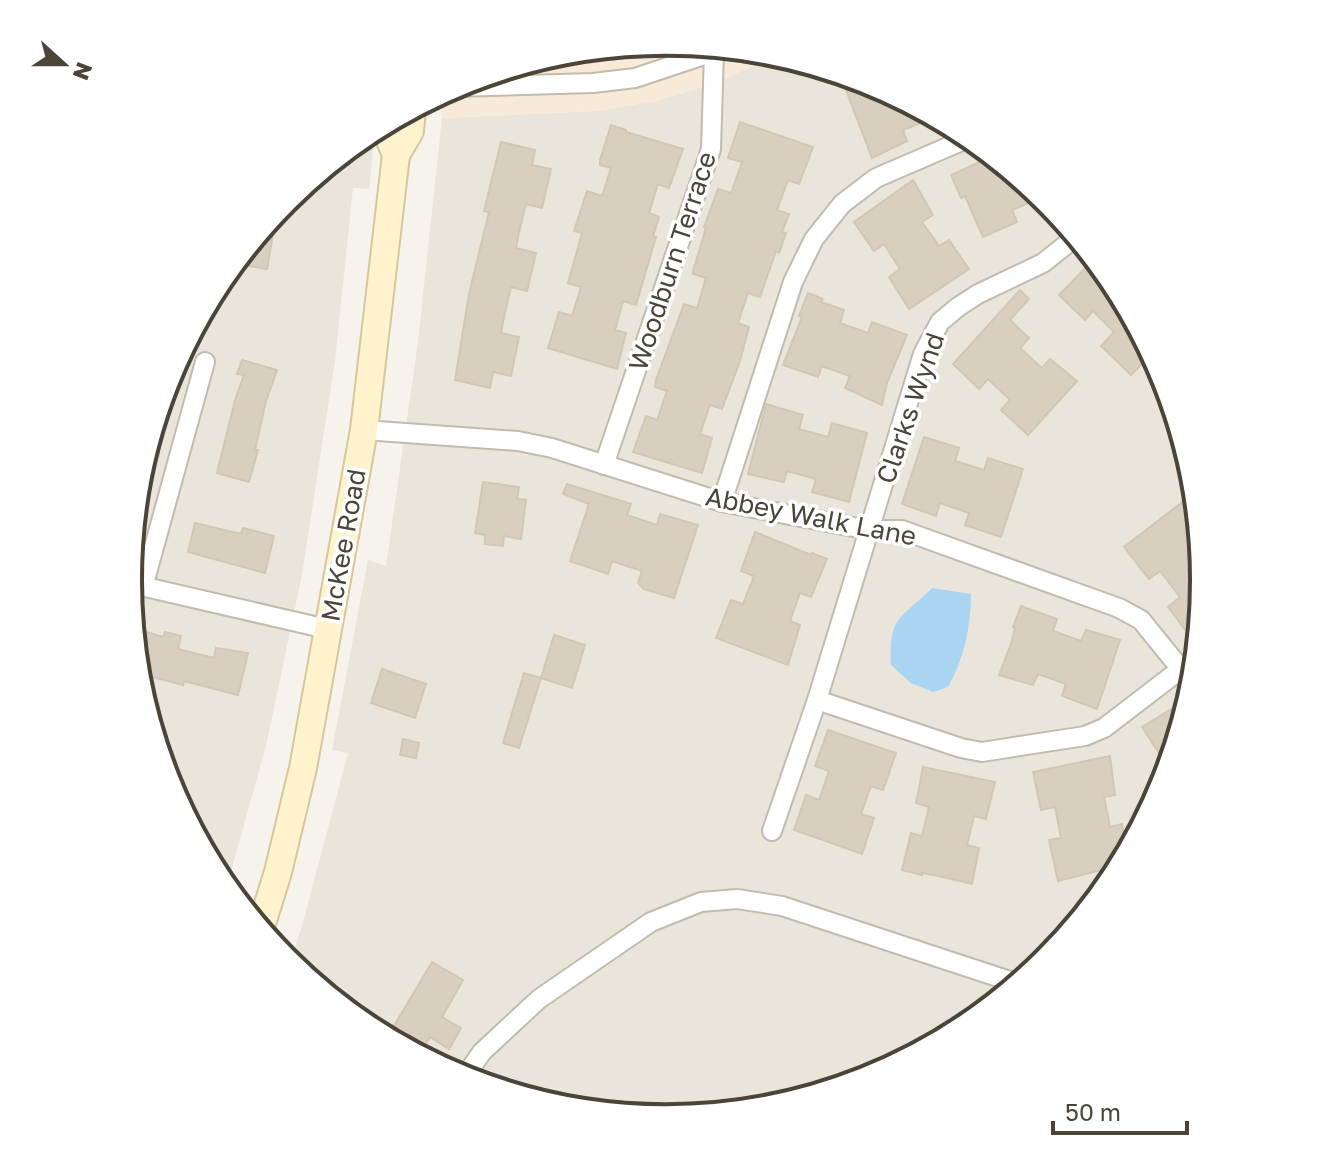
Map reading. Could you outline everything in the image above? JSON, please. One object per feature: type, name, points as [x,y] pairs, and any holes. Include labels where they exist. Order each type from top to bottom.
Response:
[{"type":"street","points":[[493,86],[593,83],[635,78],[699,57]]},
{"type":"street","name":"Woodburn Terrace","points":[[604,465],[711,149],[719,59]]},
{"type":"street","name":"McKee Road","points":[[264,917],[303,768],[364,430],[396,155],[410,131],[411,123]]},
{"type":"street","name":"McKee Road","points":[[389,135],[396,155]]},
{"type":"street","points":[[722,502],[793,282],[814,239],[842,204],[876,178],[957,143]]},
{"type":"street","name":"Clarks Wynd","points":[[772,831],[817,700],[923,354],[940,322],[978,294],[1043,263],[1068,243]]},
{"type":"street","points":[[142,564],[205,362]]},
{"type":"street","name":"Abbey Walk Lane","points":[[364,430],[518,441],[552,448],[722,502],[869,530],[902,530],[1119,608],[1141,620],[1180,668]]},
{"type":"street","points":[[142,586],[327,629]]},
{"type":"street","points":[[817,700],[961,748],[982,752],[1085,736],[1104,728],[1184,665]]},
{"type":"street","points":[[471,1067],[482,1052],[539,999],[569,976],[651,922],[701,902],[737,899],[782,906],[1006,980]]},
{"type":"shaded area","points":[[666,56],[757,64],[713,84],[656,101],[596,111],[442,118],[443,106],[498,84],[598,60]]},
{"type":"shaded area","points":[[757,64],[835,84],[898,110],[929,126],[986,164],[1037,210],[1083,261],[1121,318],[1137,349],[1173,445],[1187,512],[1190,546],[1187,649],[1163,749],[1121,843],[1083,900],[1061,926],[986,997],[929,1035],[898,1051],[802,1087],[735,1101],[701,1104],[598,1101],[498,1077],[435,1051],[404,1035],[347,997],[294,949],[348,753],[332,750],[368,560],[386,566],[418,342],[442,118],[596,111],[656,101],[713,84]]},
{"type":"shaded area","points":[[373,145],[369,189],[353,188],[335,361],[302,575],[266,746],[231,873],[212,843],[182,781],[152,683],[146,649],[142,580],[146,512],[152,478],[182,380],[230,289],[250,261],[296,210],[347,164]]},
{"type":"water","points":[[932,588],[971,594],[968,630],[958,665],[948,687],[933,692],[911,683],[891,665],[892,636],[899,619]]},
{"type":"building","points":[[846,90],[867,96],[922,122],[903,130],[907,141],[872,158]]},
{"type":"building","points":[[740,122],[813,147],[799,184],[788,180],[777,210],[789,214],[782,232],[786,233],[779,253],[776,251],[760,297],[748,293],[738,323],[749,327],[740,361],[722,409],[710,405],[700,434],[712,438],[702,473],[633,452],[646,416],[657,420],[667,391],[655,387],[656,380],[684,304],[697,308],[706,278],[693,274],[693,271],[718,189],[731,193],[742,162],[728,158]]},
{"type":"building","points":[[611,125],[683,149],[669,188],[658,184],[649,213],[659,217],[653,236],[656,237],[636,305],[623,301],[615,330],[626,333],[617,369],[548,348],[559,312],[572,316],[581,287],[568,283],[582,233],[574,231],[587,191],[602,196],[611,168],[600,165],[600,160]]},
{"type":"building","points":[[501,142],[535,150],[532,165],[551,169],[542,208],[526,204],[519,232],[516,248],[536,253],[527,291],[511,287],[504,317],[501,333],[519,337],[511,376],[493,372],[490,388],[455,380],[469,294],[489,212],[484,211]]},
{"type":"building","points":[[982,161],[1029,203],[1012,210],[1017,222],[983,237],[965,196],[961,198],[951,175]]},
{"type":"building","points":[[913,180],[933,215],[922,222],[939,246],[949,240],[969,269],[909,309],[889,277],[900,269],[884,244],[874,251],[854,222]]},
{"type":"building","points":[[273,234],[273,234],[267,269],[247,266]]},
{"type":"building","points":[[1087,266],[1121,318],[1143,362],[1131,375],[1101,346],[1114,332],[1093,311],[1085,320],[1059,295]]},
{"type":"building","points":[[1020,290],[1029,299],[1010,320],[1029,338],[1020,348],[1042,368],[1050,359],[1077,381],[1028,435],[1001,410],[1010,400],[988,379],[979,389],[953,364]]},
{"type":"building","points":[[808,293],[823,299],[821,302],[844,310],[840,323],[868,333],[872,322],[907,335],[887,383],[882,405],[845,388],[850,376],[822,366],[818,377],[783,365]]},
{"type":"building","points":[[242,360],[277,370],[266,401],[249,482],[217,473],[244,375],[237,374]]},
{"type":"building","points":[[766,404],[803,415],[799,429],[828,437],[832,423],[867,433],[849,502],[812,492],[816,479],[787,471],[784,482],[748,474]]},
{"type":"building","points":[[924,437],[959,448],[955,461],[984,470],[988,458],[1023,469],[1001,537],[965,525],[969,513],[940,503],[936,516],[902,504]]},
{"type":"building","points":[[483,482],[519,487],[517,499],[526,500],[521,539],[504,536],[503,546],[485,544],[485,535],[475,533]]},
{"type":"building","points":[[567,484],[631,504],[627,515],[657,525],[660,514],[698,525],[674,598],[644,589],[638,583],[642,571],[612,561],[608,574],[570,561],[589,504],[563,494]]},
{"type":"building","points":[[1185,500],[1191,580],[1188,634],[1168,607],[1180,597],[1160,571],[1149,579],[1124,547]]},
{"type":"building","points":[[195,523],[241,534],[243,528],[274,536],[265,573],[188,552]]},
{"type":"building","points":[[755,532],[827,559],[811,597],[800,593],[790,621],[800,625],[788,665],[716,638],[731,600],[743,604],[754,576],[741,571]]},
{"type":"building","points":[[1021,606],[1057,619],[1053,631],[1081,641],[1086,630],[1120,640],[1097,709],[1062,696],[1066,684],[1038,674],[1033,685],[999,675]]},
{"type":"building","points":[[144,631],[163,637],[165,632],[181,636],[178,649],[214,658],[216,648],[248,653],[238,695],[184,681],[183,685],[151,677]]},
{"type":"building","points":[[554,635],[585,645],[572,688],[541,678]]},
{"type":"building","points":[[382,669],[426,684],[415,718],[371,703]]},
{"type":"building","points":[[524,673],[541,678],[519,748],[503,743]]},
{"type":"building","points":[[1175,707],[1161,755],[1142,727]]},
{"type":"building","points":[[828,730],[896,753],[883,790],[871,786],[861,814],[874,818],[862,854],[794,830],[806,795],[819,800],[829,771],[815,766]]},
{"type":"building","points":[[403,739],[419,743],[416,758],[400,755]]},
{"type":"building","points":[[1110,756],[1115,795],[1104,797],[1110,827],[1122,824],[1124,837],[1105,869],[1058,881],[1049,840],[1061,838],[1055,807],[1041,810],[1033,772]]},
{"type":"building","points":[[923,767],[995,782],[986,819],[974,816],[967,845],[979,848],[972,884],[902,870],[911,833],[922,836],[929,807],[916,803]]},
{"type":"building","points":[[432,962],[463,980],[442,1017],[461,1028],[449,1049],[430,1037],[425,1046],[393,1028]]}]
